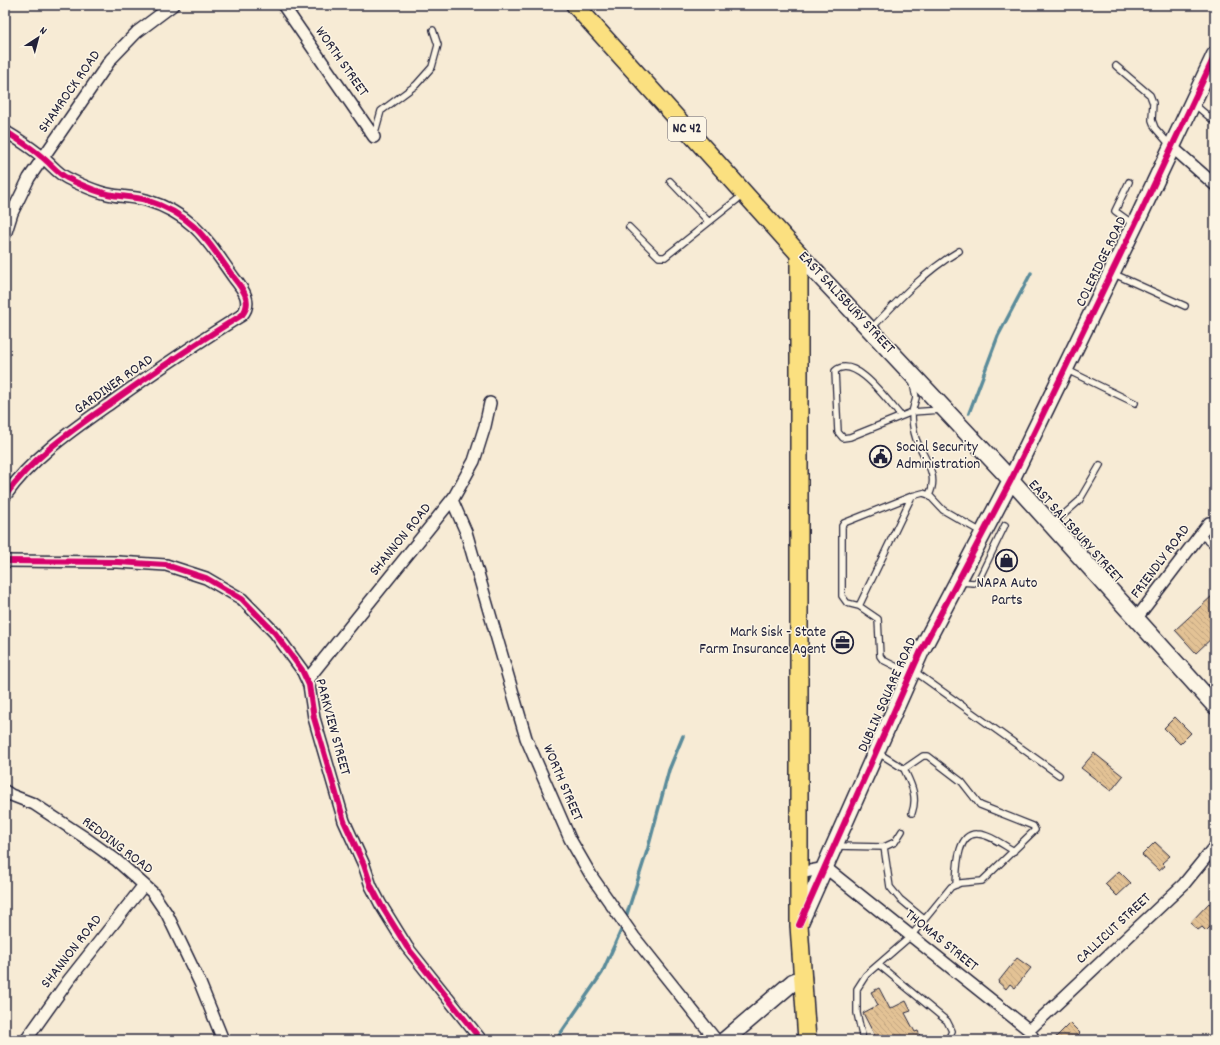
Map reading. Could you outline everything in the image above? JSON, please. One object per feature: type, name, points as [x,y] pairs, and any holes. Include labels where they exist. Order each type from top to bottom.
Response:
[{"type":"main road","name":"EAST SALISBURY STREET","points":[[575,5],[799,254]]},
{"type":"main road","points":[[799,254],[799,925],[807,1040]]},
{"type":"street","name":"SHAMROCK ROAD","points":[[5,235],[12,214],[30,178],[111,59],[137,32],[173,5]]},
{"type":"street","name":"WORTH STREET","points":[[283,5],[374,136]]},
{"type":"street","name":"COLERIDGE ROAD","points":[[1011,480],[1112,273],[1215,55]]},
{"type":"street","points":[[5,131],[43,158]]},
{"type":"street","points":[[1171,146],[1215,185]]},
{"type":"street","name":"GARDINER ROAD","points":[[5,496],[22,475],[64,436],[138,384],[242,315],[246,307],[246,296],[241,286],[213,246],[189,221],[166,207],[144,200],[111,195],[67,178],[51,167],[43,158]]},
{"type":"street","name":"EAST SALISBURY STREET","points":[[799,254],[1011,480],[1215,706]]},
{"type":"street","name":"SHANNON ROAD","points":[[307,680],[452,500],[474,461],[485,426],[490,403]]},
{"type":"street","name":"DUBLIN SQUARE ROAD","points":[[799,925],[826,868],[912,672],[1011,480]]},
{"type":"street","name":"WORTH STREET","points":[[452,500],[466,532],[526,738],[570,839],[592,878],[634,937],[716,1040]]},
{"type":"street","name":"FRIENDLY ROAD","points":[[1136,618],[1209,523]]},
{"type":"street","name":"PARKVIEW STREET","points":[[5,561],[156,564],[206,578],[242,598],[275,633],[302,670],[307,680],[314,718],[344,821],[364,865],[371,886],[407,947],[481,1040]]},
{"type":"street","name":"REDDING ROAD","points":[[5,791],[34,804],[84,837],[116,860],[152,892],[167,914],[200,983],[223,1040]]},
{"type":"street","name":"CALLICUT STREET","points":[[1031,1035],[1184,884],[1215,846]]},
{"type":"street","points":[[800,873],[826,868]]},
{"type":"street","name":"THOMAS STREET","points":[[826,868],[1031,1035]]},
{"type":"street","name":"SHANNON ROAD","points":[[26,1040],[63,987],[144,885]]},
{"type":"street","points":[[725,1040],[793,982],[803,978]]},
{"type":"lane","points":[[374,136],[381,111],[416,85],[432,67],[438,45],[433,30]]},
{"type":"lane","points":[[1116,66],[1150,95],[1153,103],[1152,120],[1155,128],[1171,146]]},
{"type":"lane","points":[[1192,102],[1215,122]]},
{"type":"lane","points":[[670,181],[709,222]]},
{"type":"lane","points":[[1129,182],[1115,211],[1135,225]]},
{"type":"lane","points":[[629,227],[659,257],[665,257],[745,193]]},
{"type":"lane","points":[[870,329],[896,302],[938,264],[959,251]]},
{"type":"lane","points":[[1112,273],[1185,306]]},
{"type":"lane","points":[[900,416],[865,376],[853,368],[844,366],[835,370],[838,432],[843,438],[850,437],[912,412],[929,409],[946,410]]},
{"type":"lane","points":[[1065,369],[1135,403]]},
{"type":"lane","points":[[908,370],[916,398],[912,412],[912,425],[916,440],[933,477],[933,486],[929,495]]},
{"type":"lane","points":[[1051,525],[1079,501],[1100,465]]},
{"type":"lane","points":[[983,533],[943,510],[929,495],[923,493],[844,523],[842,526],[842,596],[847,603],[859,606],[878,619],[880,656],[883,660],[912,672],[1059,775]]},
{"type":"lane","points":[[859,606],[912,496]]},
{"type":"lane","points":[[958,582],[974,583],[978,581],[1005,525]]},
{"type":"lane","points":[[1201,535],[1215,547]]},
{"type":"lane","points":[[876,752],[904,769],[915,796],[916,802],[912,813]]},
{"type":"lane","points":[[863,1040],[857,1014],[857,988],[866,974],[879,965],[911,936],[944,893],[956,885],[982,881],[1034,832],[1033,826],[980,805],[962,782],[928,756],[923,756],[904,769]]},
{"type":"lane","points":[[835,846],[884,847],[895,842],[902,831]]},
{"type":"lane","points":[[956,885],[958,853],[963,843],[969,836],[976,834],[989,838],[1014,851]]},
{"type":"lane","points":[[884,847],[890,887],[900,899],[924,919]]},
{"type":"lane","points":[[879,965],[947,1021],[952,1031],[948,1040]]},
{"type":"building","points":[[1213,595],[1215,597],[1215,635],[1196,653],[1175,630]]},
{"type":"building","points":[[1175,717],[1191,733],[1180,744],[1164,728]]},
{"type":"building","points":[[1094,753],[1123,776],[1111,791],[1081,768]]},
{"type":"building","points":[[1155,842],[1170,856],[1162,863],[1165,866],[1159,871],[1142,855]]},
{"type":"building","points":[[1119,871],[1131,883],[1117,896],[1105,884]]},
{"type":"building","points":[[1209,903],[1215,908],[1215,922],[1206,931],[1202,927],[1198,930],[1190,923]]},
{"type":"building","points":[[1017,958],[1031,968],[1015,988],[1010,984],[1006,989],[998,982]]},
{"type":"building","points":[[879,988],[890,1009],[906,1001],[911,1011],[905,1013],[915,1032],[918,1031],[922,1040],[877,1040],[863,1013],[878,1005],[871,992]]},
{"type":"building","points":[[1070,1023],[1080,1033],[1073,1040],[1053,1040]]},
{"type":"waterway","points":[[969,413],[998,336],[1031,273]]},
{"type":"waterway","points":[[625,920],[648,848],[669,770],[683,736]]},
{"type":"waterway","points":[[556,1040],[602,973],[623,926]]},
{"type":"cycle path","points":[[799,925],[920,653],[1011,480],[1141,212],[1215,55]]},
{"type":"cycle path","points":[[5,131],[33,150],[60,174],[72,181],[101,192],[146,200],[162,206],[188,221],[198,230],[216,252],[241,287],[247,300],[247,305],[242,315],[193,346],[54,444],[28,469],[5,496]]},
{"type":"cycle path","points":[[5,561],[118,562],[166,565],[206,578],[242,599],[275,633],[302,670],[309,685],[314,718],[344,821],[364,865],[371,886],[381,905],[407,947],[481,1040]]},
{"type":"place","name":"Social Security Administration","points":[[881,457]]},
{"type":"place","name":"NAPA Auto Parts","points":[[1007,561]]},
{"type":"place","name":"Mark Sisk - State Farm Insurance Agent","points":[[842,642]]}]
